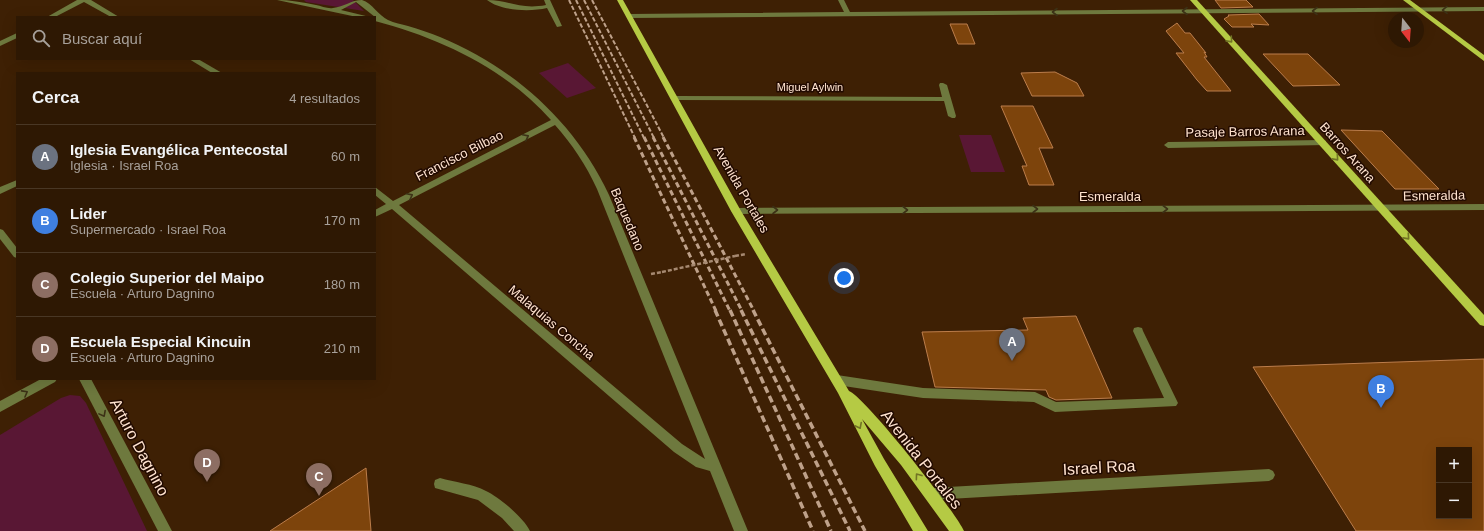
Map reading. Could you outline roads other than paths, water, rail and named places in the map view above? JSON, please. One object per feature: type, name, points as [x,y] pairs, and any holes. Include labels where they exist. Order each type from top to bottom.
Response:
[{"type":"main road","name":"Avenida Portales","points":[[620,0],[736,211],[843,391],[883,470],[921,531]]},
{"type":"main road","name":"Barros Arana","points":[[1193,0],[1484,322]]},
{"type":"main road","points":[[1406,0],[1484,58]]},
{"type":"main road","name":"Avenida Portales","points":[[843,391],[892,444],[931,494],[957,531]]},
{"type":"street","points":[[52,16],[82,0]]},
{"type":"street","points":[[86,0],[114,16]]},
{"type":"street","points":[[280,0],[302,2],[362,16]]},
{"type":"street","points":[[334,10],[348,5],[355,0]]},
{"type":"street","name":"Baquedano","points":[[358,0],[375,16]]},
{"type":"street","points":[[490,0],[521,10],[533,10],[548,3],[558,26]]},
{"type":"street","points":[[841,0],[848,14]]},
{"type":"street","points":[[629,16],[1484,10]]},
{"type":"street","name":"Baquedano","points":[[379,20],[447,43],[489,67],[529,94],[556,122],[582,153],[598,182],[741,531]]},
{"type":"street","points":[[0,44],[16,36]]},
{"type":"street","points":[[195,60],[216,72]]},
{"type":"street","points":[[943,85],[952,116]]},
{"type":"street","name":"Miguel Aylwin","points":[[674,98],[947,99]]},
{"type":"street","name":"Francisco Bilbao","points":[[376,213],[556,122]]},
{"type":"street","name":"Pasaje Barros Arana","points":[[1168,145],[1323,143]]},
{"type":"street","points":[[0,191],[16,183]]},
{"type":"street","name":"Malaquias Concha","points":[[376,191],[678,448],[700,463],[715,467]]},
{"type":"street","name":"Esmeralda","points":[[736,211],[1484,207]]},
{"type":"street","points":[[0,232],[16,254]]},
{"type":"street","points":[[836,380],[923,393],[1035,396],[1055,408],[1172,403],[1138,331]]},
{"type":"street","points":[[0,407],[49,380]]},
{"type":"street","name":"Arturo Dagnino","points":[[86,380],[165,531]]},
{"type":"street","name":"Israel Roa","points":[[931,494],[1268,475]]},
{"type":"street","points":[[440,484],[482,494],[507,514],[523,531]]},
{"type":"railway","points":[[569,0],[635,138]]},
{"type":"railway","points":[[576,0],[644,138]]},
{"type":"railway","points":[[584,0],[654,138]]},
{"type":"railway","points":[[592,0],[664,138]]},
{"type":"railway","points":[[634,137],[716,311]]},
{"type":"railway","points":[[644,137],[730,311]]},
{"type":"railway","points":[[653,137],[742,311]]},
{"type":"railway","points":[[663,137],[754,311]]},
{"type":"railway","points":[[715,310],[813,531]]},
{"type":"railway","points":[[730,310],[831,531]]},
{"type":"railway","points":[[741,310],[850,531]]},
{"type":"railway","points":[[753,310],[865,531]]},
{"type":"place","name":"Iglesia Evangélica Pentecostal","points":[[1012,361]]},
{"type":"place","name":"Lider","points":[[1381,408]]},
{"type":"place","name":"Escuela Especial Kincuin","points":[[207,482]]},
{"type":"place","name":"Colegio Superior del Maipo","points":[[319,496]]}]
